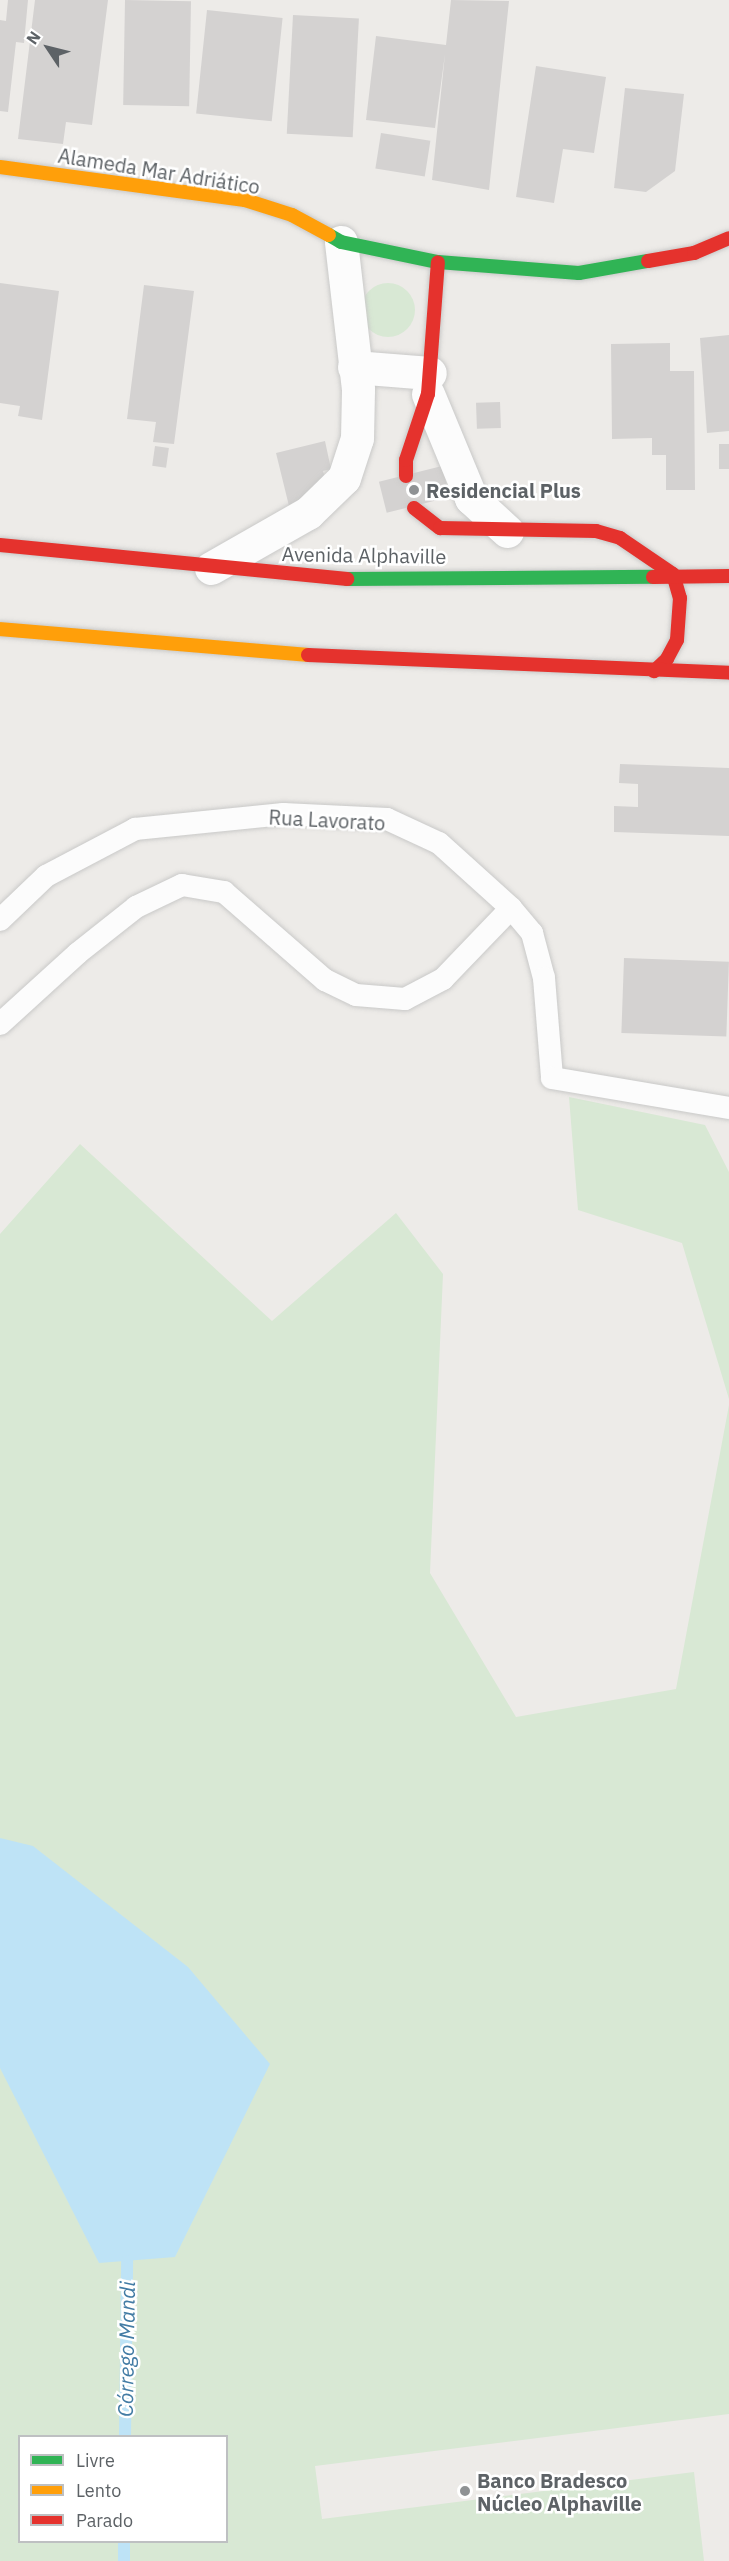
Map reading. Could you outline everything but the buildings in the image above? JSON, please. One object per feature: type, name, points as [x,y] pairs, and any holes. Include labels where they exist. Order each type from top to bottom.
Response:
[{"type":"main road","name":"Alameda Mar Adriático","points":[[0,167],[245,200],[292,215],[341,242],[438,262],[579,273],[694,254],[729,238]]},
{"type":"main road","points":[[406,476],[406,460],[429,383],[438,262]]},
{"type":"main road","points":[[414,508],[440,528],[596,531],[620,538],[673,574],[681,620],[667,659],[654,671]]},
{"type":"main road","name":"Avenida Alphaville","points":[[0,545],[212,568],[349,579],[673,574],[729,576]]},
{"type":"main road","points":[[0,629],[245,652],[729,673]]},
{"type":"street","points":[[212,568],[308,513],[344,478],[357,438],[354,368],[341,242]]},
{"type":"street","points":[[354,368],[429,383],[471,498],[507,531]]},
{"type":"lane","name":"Rua Lavorato","points":[[0,920],[45,876],[135,829],[283,814],[387,819],[439,843],[511,908],[532,933],[544,978],[552,1078],[729,1108]]},
{"type":"lane","points":[[0,1024],[78,953],[136,907],[182,885],[224,892],[325,980],[356,995],[405,999],[443,979],[511,908]]},
{"type":"green space","points":[[383,283],[393,283],[403,287],[411,295],[415,310],[411,325],[403,333],[393,337],[383,337],[373,333],[365,325],[361,315],[361,305],[365,295],[373,287]]},
{"type":"green space","points":[[569,1097],[705,1125],[729,1172],[729,1399],[682,1243],[578,1210]]},
{"type":"green space","points":[[80,1144],[272,1321],[396,1213],[443,1274],[430,1573],[516,1717],[676,1689],[729,1405],[729,2414],[315,2466],[322,2519],[694,2472],[704,2561],[0,2561],[0,1234]]},
{"type":"water","points":[[0,1838],[33,1846],[188,1967],[270,2064],[175,2257],[99,2263],[0,2068]]},
{"type":"waterway","name":"Córrego Mandi","points":[[125,2435],[127,2261]]},
{"type":"waterway","name":"Córrego Mandi","points":[[124,2543],[124,2561]]},
{"type":"traffic: fast","points":[[329,235],[341,242],[438,262],[579,273],[648,261]]},
{"type":"traffic: fast","points":[[347,579],[653,577]]},
{"type":"traffic: slow","points":[[0,167],[245,200],[292,215],[329,235]]},
{"type":"traffic: slow","points":[[0,629],[308,655]]},
{"type":"traffic: jam","points":[[648,261],[694,253],[729,238]]},
{"type":"traffic: jam","points":[[406,476],[406,460],[428,394],[438,262]]},
{"type":"traffic: jam","points":[[414,508],[440,528],[596,531],[620,538],[673,574],[680,598],[677,640],[667,659],[654,671]]},
{"type":"traffic: jam","points":[[0,545],[347,579]]},
{"type":"traffic: jam","points":[[653,577],[729,576]]},
{"type":"traffic: jam","points":[[308,655],[729,673]]},
{"type":"place","name":"Residencial Plus","points":[[414,490]]},
{"type":"place","name":"Banco Bradesco Núcleo Alphaville","points":[[465,2491]]}]
